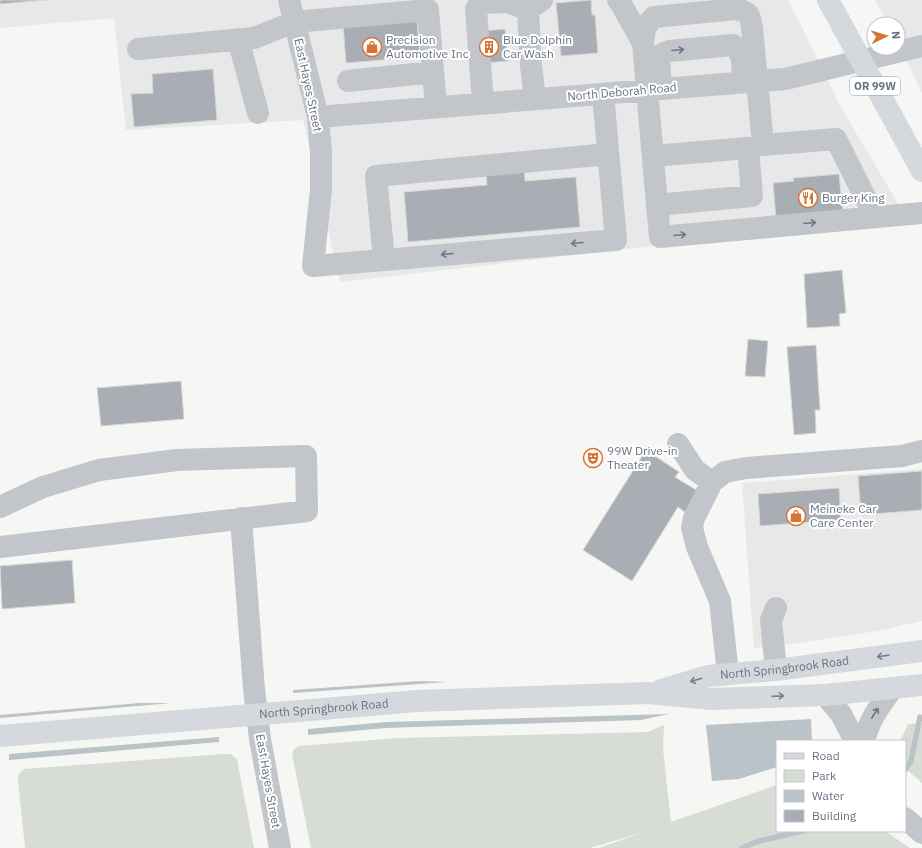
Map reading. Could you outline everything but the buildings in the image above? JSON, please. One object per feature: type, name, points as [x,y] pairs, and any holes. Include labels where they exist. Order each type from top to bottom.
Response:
[{"type":"main road","name":"OR 99W","points":[[828,0],[922,171]]},
{"type":"main road","name":"North Springbrook Road","points":[[648,693],[708,676],[776,670],[922,651]]},
{"type":"main road","points":[[711,699],[725,687],[778,681],[776,670]]},
{"type":"main road","name":"North Springbrook Road","points":[[0,736],[417,701],[648,693],[711,699],[825,695],[922,685]]},
{"type":"street","name":"East Hayes Street","points":[[289,0],[318,116],[321,153],[321,189],[313,266],[384,260]]},
{"type":"street","points":[[619,1],[654,17],[736,10],[745,11],[750,16],[752,28],[750,82],[756,146],[752,196],[657,205]]},
{"type":"street","points":[[619,1],[643,43],[654,90]]},
{"type":"street","points":[[489,103],[476,9],[481,3],[508,2],[535,5],[531,66],[535,99]]},
{"type":"street","points":[[138,49],[254,38],[294,22],[428,10],[436,107]]},
{"type":"street","points":[[643,43],[644,30],[648,22],[654,17]]},
{"type":"street","points":[[643,43],[647,32],[651,30],[742,22],[747,23],[752,28]]},
{"type":"street","points":[[238,40],[258,113]]},
{"type":"street","points":[[750,82],[742,56],[738,48],[733,45],[669,51],[662,54],[658,59],[654,90],[653,156],[660,237],[922,213]]},
{"type":"street","name":"North Deborah Road","points":[[318,116],[785,79],[922,46]]},
{"type":"street","points":[[348,81],[433,72]]},
{"type":"street","points":[[603,94],[616,240],[384,260],[376,176],[608,154]]},
{"type":"street","points":[[653,156],[836,139],[875,217]]},
{"type":"street","points":[[678,444],[694,470],[712,482]]},
{"type":"street","points":[[728,674],[720,601],[697,547],[692,528],[694,518],[712,482],[725,472],[746,468],[902,456],[922,451]]},
{"type":"street","points":[[0,507],[43,487],[99,470],[177,460],[306,456],[307,511],[0,547]]},
{"type":"street","name":"East Hayes Street","points":[[241,518],[254,689],[280,848]]},
{"type":"street","points":[[776,608],[772,620],[776,670]]},
{"type":"street","points":[[864,740],[874,714],[892,688]]},
{"type":"street","points":[[825,695],[841,714],[854,740]]},
{"type":"street","points":[[906,819],[922,833]]},
{"type":"shaded area","points":[[0,0],[788,0],[840,106],[906,217],[340,282],[303,120],[126,130],[114,18],[0,28]]},
{"type":"shaded area","points":[[875,0],[922,0],[922,93],[904,56],[906,56],[906,16],[884,16]]},
{"type":"shaded area","points":[[922,469],[922,621],[877,631],[799,643],[754,648],[742,483]]},
{"type":"green space","points":[[922,723],[922,783],[906,769],[906,740],[900,740],[908,724]]},
{"type":"green space","points":[[664,725],[663,749],[671,822],[776,785],[776,832],[886,832],[910,848],[599,848],[641,833],[590,848],[311,848],[292,754],[294,749],[299,746],[399,738],[648,732]]},
{"type":"green space","points":[[231,754],[237,759],[254,848],[25,848],[18,781],[18,775],[24,769]]},
{"type":"water","points":[[420,681],[447,682],[293,693],[293,690]]},
{"type":"water","points":[[140,703],[172,703],[0,718],[0,715]]},
{"type":"water","points":[[669,714],[641,720],[386,728],[308,735],[308,729],[386,722]]},
{"type":"water","points":[[811,719],[812,740],[776,740],[776,767],[739,779],[712,781],[706,725]]},
{"type":"water","points":[[219,737],[219,742],[9,760],[9,754]]},
{"type":"waterway","points":[[906,768],[911,761],[920,717]]},
{"type":"waterway","points":[[742,848],[759,841],[799,832]]},
{"type":"place","name":"Precision Automotive Inc","points":[[372,47]]},
{"type":"place","name":"Blue Dolphin Car Wash","points":[[489,47]]},
{"type":"place","name":"Burger King","points":[[808,198]]},
{"type":"place","name":"99W Drive-in Theater","points":[[593,458]]},
{"type":"place","name":"Meineke Car Care Center","points":[[796,516]]}]
